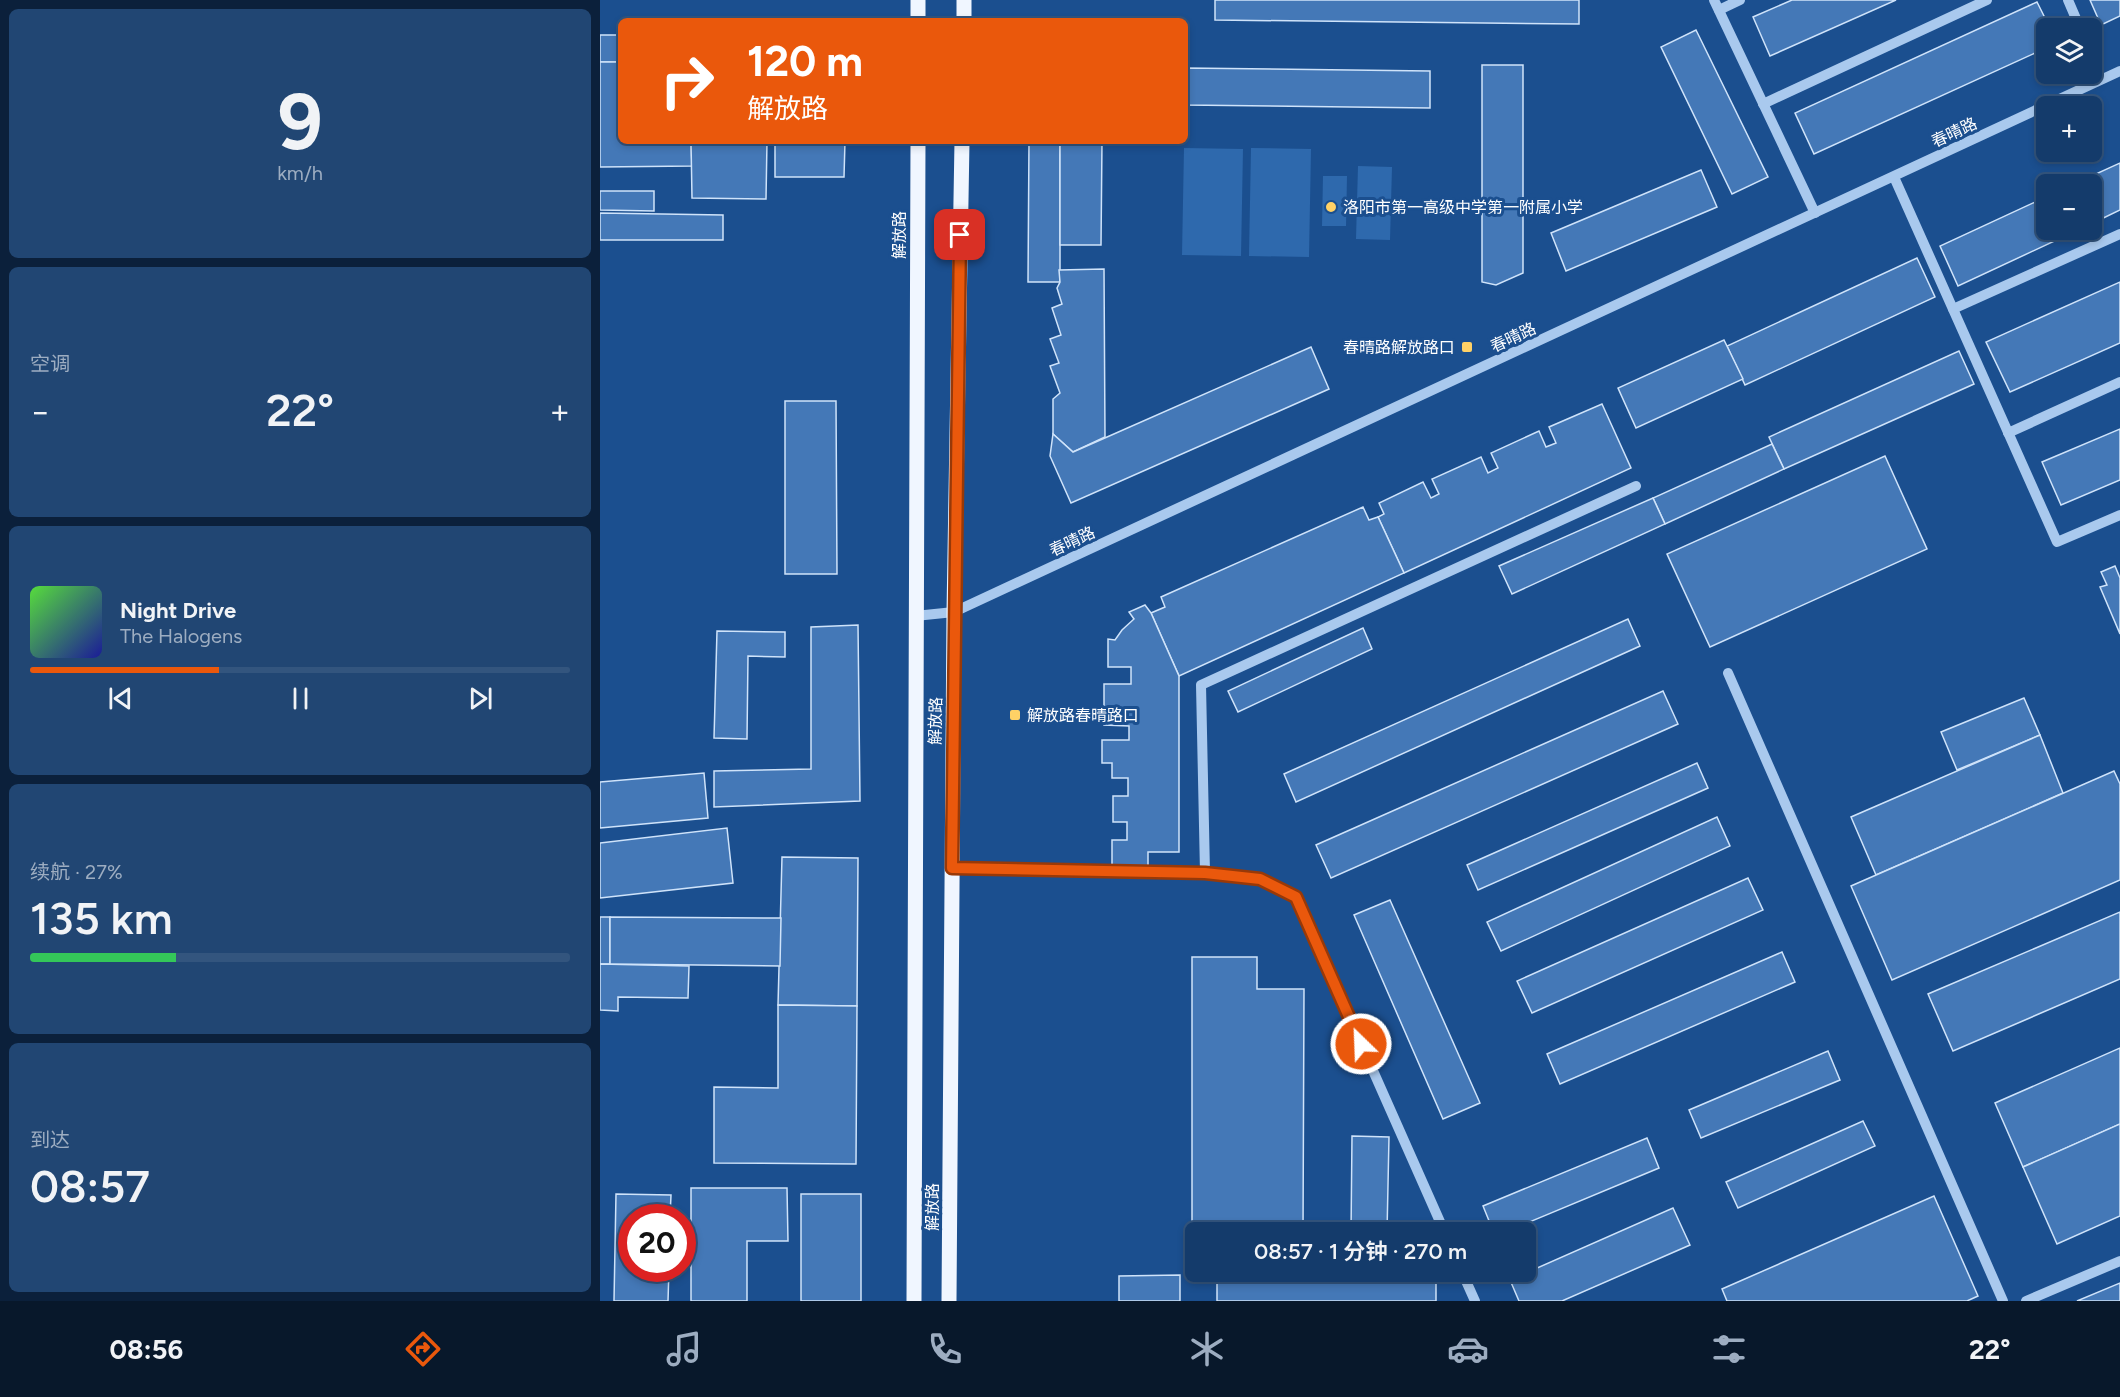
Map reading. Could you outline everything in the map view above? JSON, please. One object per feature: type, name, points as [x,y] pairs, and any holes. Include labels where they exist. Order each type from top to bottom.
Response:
[{"type":"main road","points":[[918,0],[918,18]]},
{"type":"main road","points":[[964,0],[964,18]]},
{"type":"main road","name":"解放路","points":[[914,1301],[918,144]]},
{"type":"main road","name":"解放路","points":[[950,1301],[954,612],[962,144]]},
{"type":"street","points":[[1740,0],[1717,5],[1815,213]]},
{"type":"street","points":[[1763,104],[1987,0]]},
{"type":"street","points":[[2068,0],[2076,18]]},
{"type":"street","name":"春晴路","points":[[915,616],[954,612],[2120,71]]},
{"type":"street","points":[[1894,177],[2057,542],[2120,515]]},
{"type":"street","points":[[1953,309],[2120,234]]},
{"type":"street","points":[[2008,433],[2120,382]]},
{"type":"street","points":[[1205,873],[1201,685],[1636,486]]},
{"type":"street","points":[[1728,673],[2003,1301]]},
{"type":"street","points":[[952,868],[1205,873],[1260,879],[1296,897],[1440,1222]]},
{"type":"street","points":[[2026,1301],[2120,1261]]},
{"type":"street","points":[[1466,1282],[1475,1301]]},
{"type":"shaded area","points":[[1184,148],[1243,149],[1241,256],[1182,255]]},
{"type":"shaded area","points":[[1251,148],[1311,149],[1309,257],[1249,256]]},
{"type":"shaded area","points":[[1358,166],[1392,167],[1390,240],[1356,239]]},
{"type":"shaded area","points":[[1323,176],[1347,176],[1346,226],[1322,226]]},
{"type":"building","points":[[1215,0],[1579,0],[1579,24],[1215,20]]},
{"type":"building","points":[[1792,0],[1896,0],[1770,56],[1753,17]]},
{"type":"building","points":[[2090,0],[2120,0],[2120,16],[2102,25],[2102,18],[2098,18]]},
{"type":"building","points":[[2037,2],[2045,18],[2036,18],[2036,53],[1814,154],[1795,113]]},
{"type":"building","points":[[1696,30],[1768,177],[1732,194],[1661,47]]},
{"type":"building","points":[[600,35],[618,35],[618,62],[600,62]]},
{"type":"building","points":[[600,62],[618,62],[618,144],[691,144],[692,166],[600,167]]},
{"type":"building","points":[[1482,65],[1523,65],[1523,273],[1496,285],[1482,282]]},
{"type":"building","points":[[1188,68],[1430,71],[1430,108],[1188,105]]},
{"type":"building","points":[[691,144],[767,144],[766,199],[692,198]]},
{"type":"building","points":[[775,144],[845,144],[844,177],[775,177]]},
{"type":"building","points":[[1029,144],[1060,144],[1060,282],[1028,282]]},
{"type":"building","points":[[1060,144],[1102,144],[1101,245],[1060,245]]},
{"type":"building","points":[[2120,163],[2120,210],[2102,219],[2102,174],[2096,174]]},
{"type":"building","points":[[1701,170],[1717,207],[1566,271],[1551,233]]},
{"type":"building","points":[[600,191],[654,191],[654,211],[600,210]]},
{"type":"building","points":[[2036,202],[2036,240],[2057,240],[1958,286],[1940,246]]},
{"type":"building","points":[[600,213],[723,215],[723,240],[600,240]]},
{"type":"building","points":[[1917,258],[1935,297],[1745,385],[1727,346]]},
{"type":"building","points":[[1104,269],[1105,437],[1073,452],[1053,434],[1053,399],[1060,393],[1050,366],[1059,363],[1050,339],[1061,335],[1052,308],[1062,304],[1057,288],[1060,282],[1059,270]]},
{"type":"building","points":[[2120,282],[2120,343],[2010,392],[1986,342]]},
{"type":"building","points":[[1724,340],[1743,379],[1636,428],[1618,388]]},
{"type":"building","points":[[1311,347],[1329,389],[1071,503],[1050,456],[1053,434],[1073,452]]},
{"type":"building","points":[[1959,351],[1974,384],[1784,469],[1769,437]]},
{"type":"building","points":[[785,401],[836,401],[837,574],[785,574]]},
{"type":"building","points":[[1602,404],[1631,468],[1404,573],[1378,517],[1384,514],[1379,503],[1423,482],[1431,498],[1439,494],[1432,479],[1481,457],[1488,473],[1498,468],[1491,453],[1539,431],[1546,447],[1556,443],[1549,427]]},
{"type":"building","points":[[2120,429],[2120,480],[2061,505],[2042,462]]},
{"type":"building","points":[[1772,444],[1784,469],[1665,524],[1653,498]]},
{"type":"building","points":[[1885,456],[1927,549],[1710,647],[1667,554]]},
{"type":"building","points":[[1653,498],[1665,524],[1512,594],[1499,566]]},
{"type":"building","points":[[1363,507],[1369,520],[1378,517],[1404,573],[1179,676],[1151,613],[1165,607],[1161,597]]},
{"type":"building","points":[[2115,566],[2120,578],[2120,634],[2100,587],[2107,585],[2101,572]]},
{"type":"building","points":[[1145,605],[1151,613],[1179,676],[1179,852],[1148,852],[1148,866],[1112,866],[1112,840],[1127,840],[1127,822],[1113,822],[1113,796],[1128,796],[1128,778],[1112,778],[1112,763],[1102,763],[1102,740],[1129,740],[1129,726],[1104,725],[1104,684],[1131,684],[1131,667],[1108,667],[1108,639],[1115,640],[1134,619],[1129,612]]},
{"type":"building","points":[[1628,619],[1640,646],[1296,802],[1284,774]]},
{"type":"building","points":[[858,625],[860,801],[714,807],[714,771],[811,769],[811,627]]},
{"type":"building","points":[[1363,628],[1372,649],[1238,712],[1228,691]]},
{"type":"building","points":[[717,631],[785,632],[785,657],[748,656],[747,739],[714,738]]},
{"type":"building","points":[[1663,691],[1678,724],[1331,878],[1316,845]]},
{"type":"building","points":[[2024,698],[2040,735],[1957,770],[1941,732]]},
{"type":"building","points":[[2040,735],[2063,793],[1876,875],[1851,817]]},
{"type":"building","points":[[1697,763],[1708,788],[1478,890],[1467,865]]},
{"type":"building","points":[[2114,771],[2120,784],[2120,880],[1892,980],[1851,886]]},
{"type":"building","points":[[704,773],[708,818],[600,828],[600,782]]},
{"type":"building","points":[[1717,817],[1730,846],[1501,951],[1487,922]]},
{"type":"building","points":[[727,828],[733,883],[600,898],[600,843]]},
{"type":"building","points":[[782,857],[858,858],[857,1006],[778,1005]]},
{"type":"building","points":[[1748,878],[1763,910],[1532,1013],[1517,981]]},
{"type":"building","points":[[1390,900],[1480,1103],[1443,1119],[1354,915]]},
{"type":"building","points":[[2120,912],[2120,979],[1953,1051],[1928,994]]},
{"type":"building","points":[[600,917],[610,917],[610,964],[600,964]]},
{"type":"building","points":[[610,917],[781,918],[780,966],[610,964]]},
{"type":"building","points":[[1782,952],[1795,982],[1560,1084],[1547,1054]]},
{"type":"building","points":[[1192,957],[1257,957],[1257,989],[1304,989],[1303,1222],[1192,1222]]},
{"type":"building","points":[[600,964],[689,966],[688,998],[618,997],[618,1011],[600,1010]]},
{"type":"building","points":[[778,1005],[857,1006],[856,1164],[714,1163],[714,1087],[778,1088]]},
{"type":"building","points":[[2120,1048],[2120,1124],[2023,1167],[1995,1103]]},
{"type":"building","points":[[1828,1051],[1840,1080],[1701,1138],[1689,1110]]},
{"type":"building","points":[[1863,1121],[1875,1146],[1738,1208],[1726,1182]]},
{"type":"building","points":[[2120,1124],[2120,1216],[2057,1244],[2023,1167]]},
{"type":"building","points":[[1352,1136],[1389,1137],[1387,1222],[1351,1222]]},
{"type":"building","points":[[1647,1138],[1659,1168],[1529,1222],[1490,1222],[1483,1206]]},
{"type":"building","points":[[691,1188],[787,1188],[788,1241],[747,1241],[747,1301],[691,1301],[691,1282],[696,1282],[696,1204],[691,1204]]},
{"type":"building","points":[[616,1194],[671,1195],[671,1204],[618,1204],[618,1282],[669,1282],[668,1301],[614,1301]]},
{"type":"building","points":[[801,1194],[861,1194],[861,1301],[801,1301]]},
{"type":"building","points":[[1934,1196],[1978,1296],[1967,1301],[1727,1301],[1722,1289]]},
{"type":"building","points":[[1673,1208],[1690,1245],[1562,1301],[1519,1301],[1511,1282],[1536,1282],[1536,1269]]},
{"type":"building","points":[[1180,1275],[1180,1301],[1119,1301],[1119,1276]]},
{"type":"building","points":[[1217,1282],[1436,1282],[1436,1301],[1217,1301]]},
{"type":"building","points":[[2120,1283],[2120,1301],[2077,1301]]},
{"type":"place","name":"洛阳市第一高级中学第一附属小学","points":[[1331,207]]},
{"type":"place","name":"春晴路解放路口","points":[[1467,347]]},
{"type":"place","name":"解放路春晴路口","points":[[1015,715]]},
{"type":"route","points":[[960,235],[952,868],[1205,873],[1260,879],[1296,897],[1361,1044]]}]
